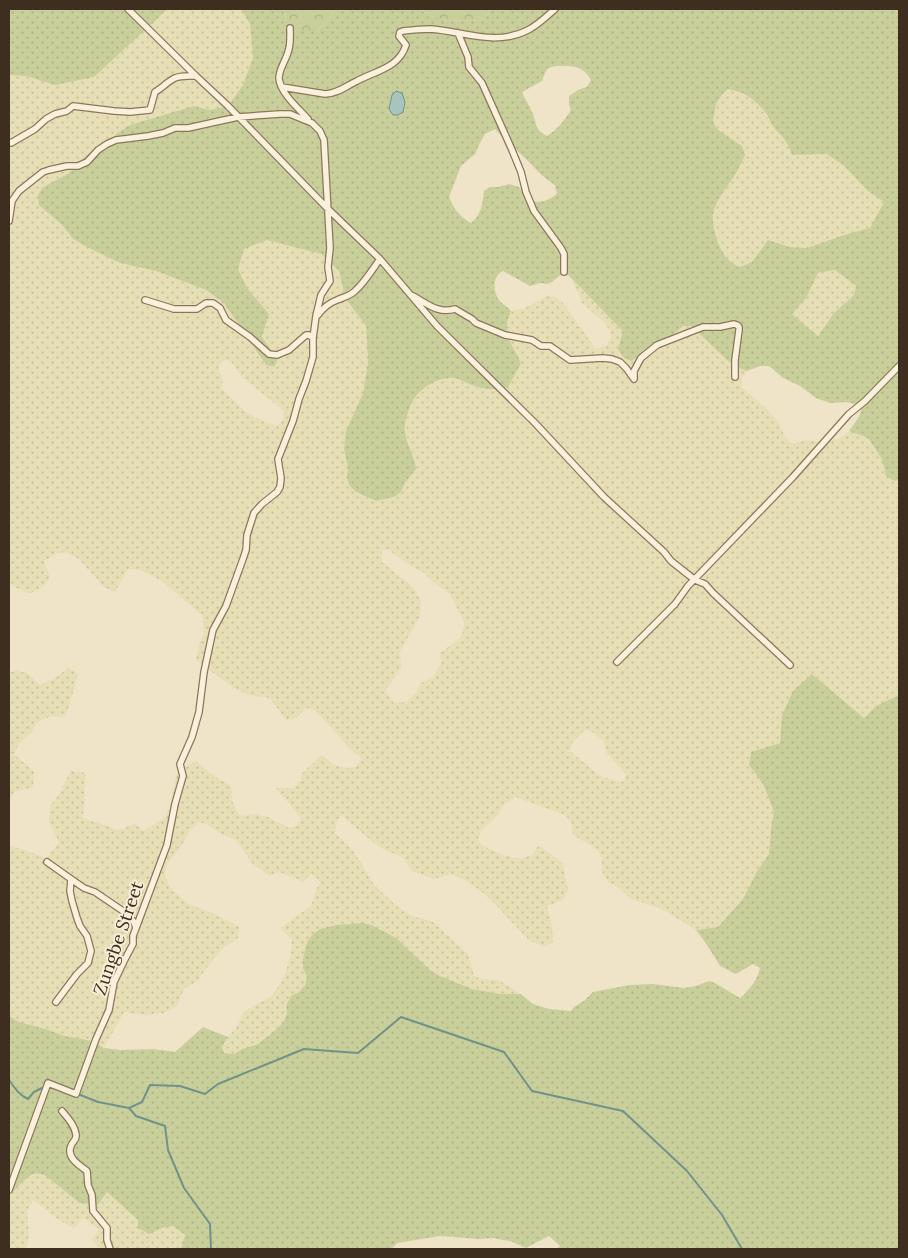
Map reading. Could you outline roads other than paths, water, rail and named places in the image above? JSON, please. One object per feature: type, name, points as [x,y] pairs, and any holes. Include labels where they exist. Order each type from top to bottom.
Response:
[{"type":"street","points":[[128,9],[228,106],[328,209],[380,259],[437,326],[534,423],[604,497],[664,552],[671,561],[695,580],[705,584],[790,665]]},
{"type":"street","points":[[290,28],[288,52],[279,78],[282,87],[319,94],[330,94],[387,68],[396,61],[406,48],[406,45],[399,36],[403,30],[430,29],[494,38],[510,37],[530,29],[555,9]]},
{"type":"street","points":[[458,33],[468,57],[469,67],[482,83],[512,150],[534,211],[564,254],[564,272]]},
{"type":"street","points":[[9,142],[12,143],[35,129],[46,119],[55,114],[67,112],[73,106],[114,112],[150,110],[155,92],[173,78],[196,76]]},
{"type":"street","name":"Zungbe Street","points":[[9,1190],[48,1083],[76,1094],[109,1010],[114,982],[133,944],[133,936],[166,845],[183,776],[180,764],[192,737],[200,712],[204,672],[214,630],[226,606],[243,559],[247,535],[254,513],[280,487],[281,478],[278,459],[293,421],[313,357],[316,316],[322,295],[330,282],[324,140],[320,131],[294,104],[282,87]]},
{"type":"street","points":[[9,220],[12,201],[19,191],[43,172],[67,166],[78,166],[87,162],[98,150],[116,140],[148,136],[175,128],[188,128],[238,117],[290,114],[312,123]]},
{"type":"street","points":[[316,316],[324,308],[337,300],[346,298],[355,291],[368,277],[380,259]]},
{"type":"street","points":[[409,294],[439,310],[448,312],[455,309],[476,323],[505,335],[532,340],[541,346],[550,346],[570,360],[612,358],[620,362],[634,380],[634,371],[641,358],[657,345],[703,327],[720,327],[734,324],[739,327],[735,377]]},
{"type":"street","points":[[145,300],[174,308],[197,309],[206,303],[213,303],[220,308],[226,320],[250,337],[269,354],[277,355],[289,350],[306,335],[313,338]]},
{"type":"street","points":[[617,662],[793,477],[849,414],[865,401],[899,366]]},
{"type":"street","points":[[47,862],[84,888],[95,892],[123,911],[134,922],[136,928]]},
{"type":"street","points":[[56,1002],[77,974],[88,963],[91,951],[87,936],[80,926],[72,901],[70,890],[72,878]]},
{"type":"street","points":[[62,1111],[71,1121],[76,1134],[70,1154],[87,1171],[93,1211],[107,1228],[107,1240],[110,1249]]},
{"type":"water","points":[[396,91],[402,93],[405,102],[403,112],[393,115],[389,109],[392,95]]},
{"type":"waterway","points":[[78,1094],[98,1102],[129,1108],[142,1102],[150,1085],[180,1086],[205,1094],[218,1084],[304,1049],[358,1053],[401,1017],[504,1052],[532,1091],[623,1111],[687,1171],[722,1215],[742,1249]]},
{"type":"waterway","points":[[9,1080],[19,1093],[28,1099],[34,1092],[44,1087]]},
{"type":"waterway","points":[[129,1108],[136,1116],[165,1126],[168,1150],[184,1188],[210,1224],[211,1249]]}]
